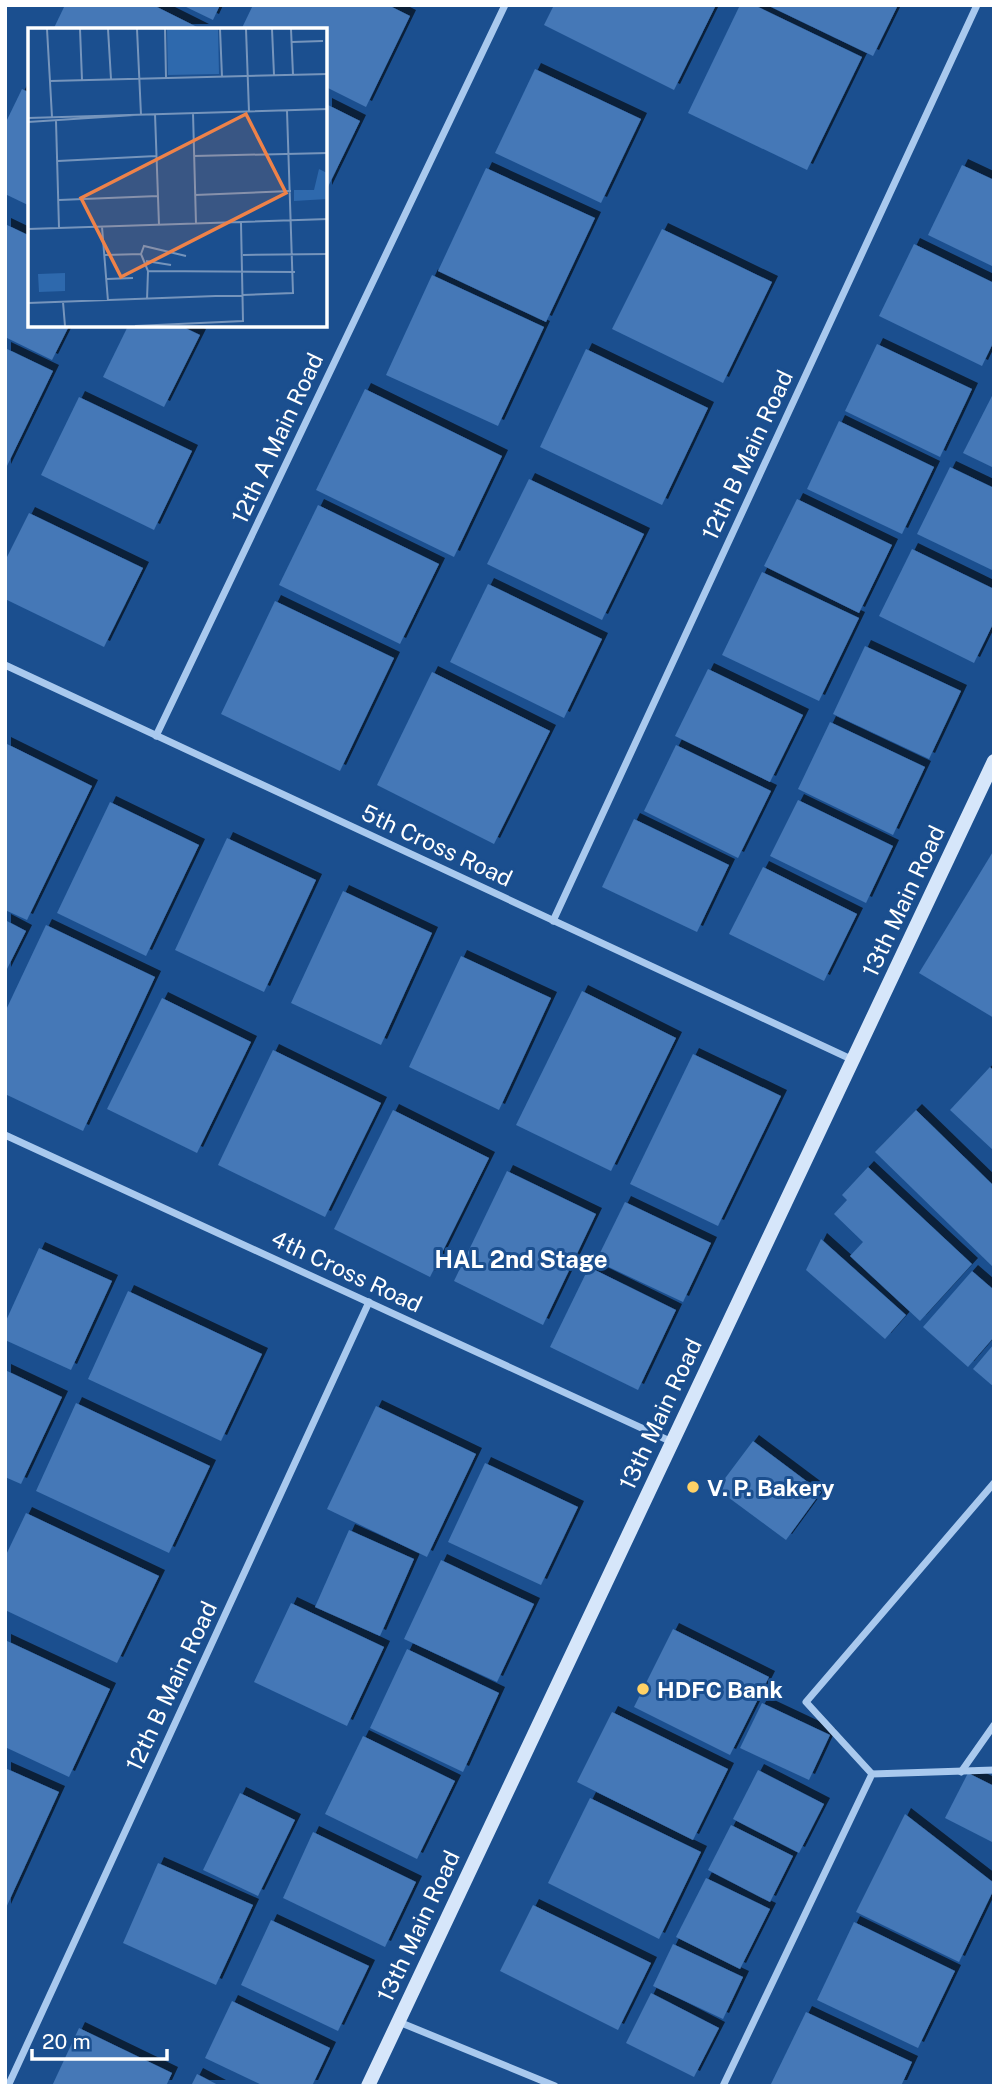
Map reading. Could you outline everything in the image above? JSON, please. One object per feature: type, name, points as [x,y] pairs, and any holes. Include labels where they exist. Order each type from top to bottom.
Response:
[{"type":"street","name":"12th A Main Road","points":[[156,736],[505,5]]},
{"type":"street","name":"12th B Main Road","points":[[553,921],[977,5]]},
{"type":"street","name":"5th Cross Road","points":[[5,665],[853,1060]]},
{"type":"street","name":"13th Main Road","points":[[368,2086],[994,761]]},
{"type":"street","name":"4th Cross Road","points":[[5,1135],[672,1442]]},
{"type":"street","name":"12th B Main Road","points":[[8,2086],[369,1302]]},
{"type":"street","points":[[994,1483],[806,1702],[872,1774],[994,1770]]},
{"type":"street","points":[[961,1772],[994,1725]]},
{"type":"street","points":[[723,2086],[872,1774]]},
{"type":"street","points":[[398,2022],[555,2086]]},
{"type":"building","points":[[65,5],[153,5],[199,28],[54,28]]},
{"type":"building","points":[[182,5],[220,5],[213,20]]},
{"type":"building","points":[[253,5],[388,5],[410,16],[366,107],[327,88],[327,28],[242,28]]},
{"type":"building","points":[[554,5],[716,5],[674,90],[544,25]]},
{"type":"building","points":[[740,5],[754,5],[862,57],[807,170],[688,113]]},
{"type":"building","points":[[767,5],[898,5],[873,56]]},
{"type":"building","points":[[535,69],[641,119],[601,203],[495,153]]},
{"type":"building","points":[[22,89],[28,92],[28,205],[5,194],[5,124]]},
{"type":"building","points":[[327,104],[360,121],[327,189]]},
{"type":"building","points":[[962,165],[994,180],[994,267],[928,235]]},
{"type":"building","points":[[486,168],[595,218],[546,322],[438,271]]},
{"type":"building","points":[[5,224],[28,235],[28,327],[68,327],[52,360],[5,337]]},
{"type":"building","points":[[662,229],[772,282],[723,383],[612,329]]},
{"type":"building","points":[[914,244],[994,283],[994,341],[982,366],[879,316]]},
{"type":"building","points":[[432,275],[544,327],[498,426],[386,375]]},
{"type":"building","points":[[128,327],[183,327],[200,335],[164,407],[103,377]]},
{"type":"building","points":[[877,344],[972,389],[940,457],[845,411]]},
{"type":"building","points":[[5,348],[53,371],[5,470]]},
{"type":"building","points":[[586,349],[708,408],[662,505],[540,447]]},
{"type":"building","points":[[365,389],[502,456],[454,557],[316,490]]},
{"type":"building","points":[[994,392],[994,468],[963,453]]},
{"type":"building","points":[[79,397],[192,451],[154,530],[41,475]]},
{"type":"building","points":[[839,421],[934,467],[902,534],[807,489]]},
{"type":"building","points":[[950,467],[994,488],[994,571],[917,534]]},
{"type":"building","points":[[529,479],[644,534],[602,620],[487,564]]},
{"type":"building","points":[[797,499],[892,545],[859,613],[764,566]]},
{"type":"building","points":[[318,505],[439,564],[400,644],[279,585]]},
{"type":"building","points":[[29,513],[143,568],[104,647],[5,599],[5,561]]},
{"type":"building","points":[[912,549],[994,589],[994,622],[974,663],[879,616]]},
{"type":"building","points":[[762,572],[859,618],[819,701],[722,655]]},
{"type":"building","points":[[488,584],[602,639],[564,718],[450,662]]},
{"type":"building","points":[[275,601],[394,658],[340,771],[221,714]]},
{"type":"building","points":[[865,646],[961,691],[929,759],[833,714]]},
{"type":"building","points":[[708,669],[803,715],[770,782],[675,736]]},
{"type":"building","points":[[432,672],[550,731],[494,844],[377,785]]},
{"type":"building","points":[[830,722],[925,767],[893,835],[798,789]]},
{"type":"building","points":[[5,743],[92,786],[27,920],[5,910]]},
{"type":"building","points":[[676,745],[771,791],[738,858],[644,811]]},
{"type":"building","points":[[798,800],[893,846],[866,903],[770,856]]},
{"type":"building","points":[[110,802],[199,845],[146,956],[57,913]]},
{"type":"building","points":[[634,819],[729,865],[697,932],[602,887]]},
{"type":"building","points":[[227,838],[316,880],[264,992],[175,950]]},
{"type":"building","points":[[994,850],[994,1018],[919,973]]},
{"type":"building","points":[[763,867],[857,914],[824,981],[729,934]]},
{"type":"building","points":[[343,891],[432,933],[381,1045],[291,1003]]},
{"type":"building","points":[[5,920],[26,931],[5,973]]},
{"type":"building","points":[[46,925],[155,977],[83,1131],[5,1094],[5,1012]]},
{"type":"building","points":[[461,956],[551,998],[499,1110],[409,1067]]},
{"type":"building","points":[[582,991],[676,1038],[611,1171],[516,1125]]},
{"type":"building","points":[[162,998],[251,1042],[197,1153],[107,1109]]},
{"type":"building","points":[[273,1050],[381,1103],[325,1217],[218,1165]]},
{"type":"building","points":[[693,1054],[781,1096],[718,1226],[630,1184]]},
{"type":"building","points":[[990,1067],[994,1071],[994,1151],[950,1110]]},
{"type":"building","points":[[393,1110],[489,1158],[430,1277],[334,1229]]},
{"type":"building","points":[[916,1110],[994,1186],[994,1268],[875,1152]]},
{"type":"building","points":[[868,1167],[972,1264],[920,1321],[850,1256],[863,1242],[834,1214],[847,1200],[842,1195]]},
{"type":"building","points":[[507,1171],[596,1214],[543,1325],[454,1281]]},
{"type":"building","points":[[625,1202],[711,1243],[683,1302],[596,1261]]},
{"type":"building","points":[[821,1239],[906,1315],[885,1339],[806,1270]]},
{"type":"building","points":[[39,1248],[112,1281],[71,1370],[5,1340],[5,1323]]},
{"type":"building","points":[[589,1267],[676,1310],[638,1390],[550,1347]]},
{"type":"building","points":[[972,1271],[994,1290],[994,1337],[968,1367],[923,1327]]},
{"type":"building","points":[[128,1291],[262,1354],[221,1441],[88,1379]]},
{"type":"building","points":[[994,1344],[994,1387],[973,1369]]},
{"type":"building","points":[[5,1370],[62,1397],[21,1484],[5,1477]]},
{"type":"building","points":[[76,1403],[210,1466],[169,1553],[36,1491]]},
{"type":"building","points":[[376,1406],[476,1454],[427,1557],[327,1509]]},
{"type":"building","points":[[753,1441],[821,1492],[786,1540],[717,1489]]},
{"type":"building","points":[[485,1463],[578,1507],[541,1585],[448,1542]]},
{"type":"building","points":[[26,1513],[159,1576],[117,1663],[5,1610],[5,1557]]},
{"type":"building","points":[[349,1530],[414,1559],[380,1636],[315,1607]]},
{"type":"building","points":[[441,1560],[534,1604],[497,1682],[404,1639]]},
{"type":"building","points":[[291,1603],[384,1647],[347,1726],[254,1682]]},
{"type":"building","points":[[673,1629],[769,1677],[730,1755],[634,1707]]},
{"type":"building","points":[[5,1640],[110,1689],[69,1777],[5,1747]]},
{"type":"building","points":[[407,1649],[499,1693],[463,1772],[370,1728]]},
{"type":"building","points":[[762,1703],[830,1735],[809,1780],[740,1748]]},
{"type":"building","points":[[612,1712],[728,1769],[693,1840],[577,1782]]},
{"type":"building","points":[[363,1736],[455,1781],[417,1859],[325,1814]]},
{"type":"building","points":[[5,1768],[59,1792],[5,1910]]},
{"type":"building","points":[[758,1770],[824,1804],[799,1853],[733,1819]]},
{"type":"building","points":[[968,1773],[994,1786],[994,1843],[945,1818]]},
{"type":"building","points":[[240,1793],[295,1820],[258,1896],[203,1870]]},
{"type":"building","points":[[590,1798],[701,1852],[659,1939],[548,1883]]},
{"type":"building","points":[[905,1814],[994,1883],[994,1889],[959,1962],[856,1912]]},
{"type":"building","points":[[731,1825],[793,1856],[770,1902],[708,1870]]},
{"type":"building","points":[[313,1832],[416,1882],[385,1947],[283,1898]]},
{"type":"building","points":[[158,1863],[253,1905],[216,1985],[123,1943]]},
{"type":"building","points":[[706,1878],[770,1909],[740,1969],[676,1937]]},
{"type":"building","points":[[533,1905],[651,1963],[618,2030],[500,1971]]},
{"type":"building","points":[[271,1920],[369,1966],[338,2031],[241,1985]]},
{"type":"building","points":[[854,1922],[955,1971],[918,2048],[817,2000]]},
{"type":"building","points":[[673,1944],[743,1977],[723,2019],[653,1986]]},
{"type":"building","points":[[651,1993],[719,2028],[694,2077],[626,2043]]},
{"type":"building","points":[[232,2001],[330,2048],[312,2086],[264,2086],[205,2058]]},
{"type":"building","points":[[806,2012],[912,2062],[901,2086],[770,2086]]},
{"type":"building","points":[[79,2028],[172,2073],[166,2086],[52,2086]]},
{"type":"building","points":[[197,2074],[220,2086],[191,2086]]},
{"type":"place","name":"V. P. Bakery","points":[[693,1487]]},
{"type":"place","name":"HDFC Bank","points":[[643,1689]]},
{"type":"district","name":"HAL 2nd Stage","points":[[521,1259]]}]
